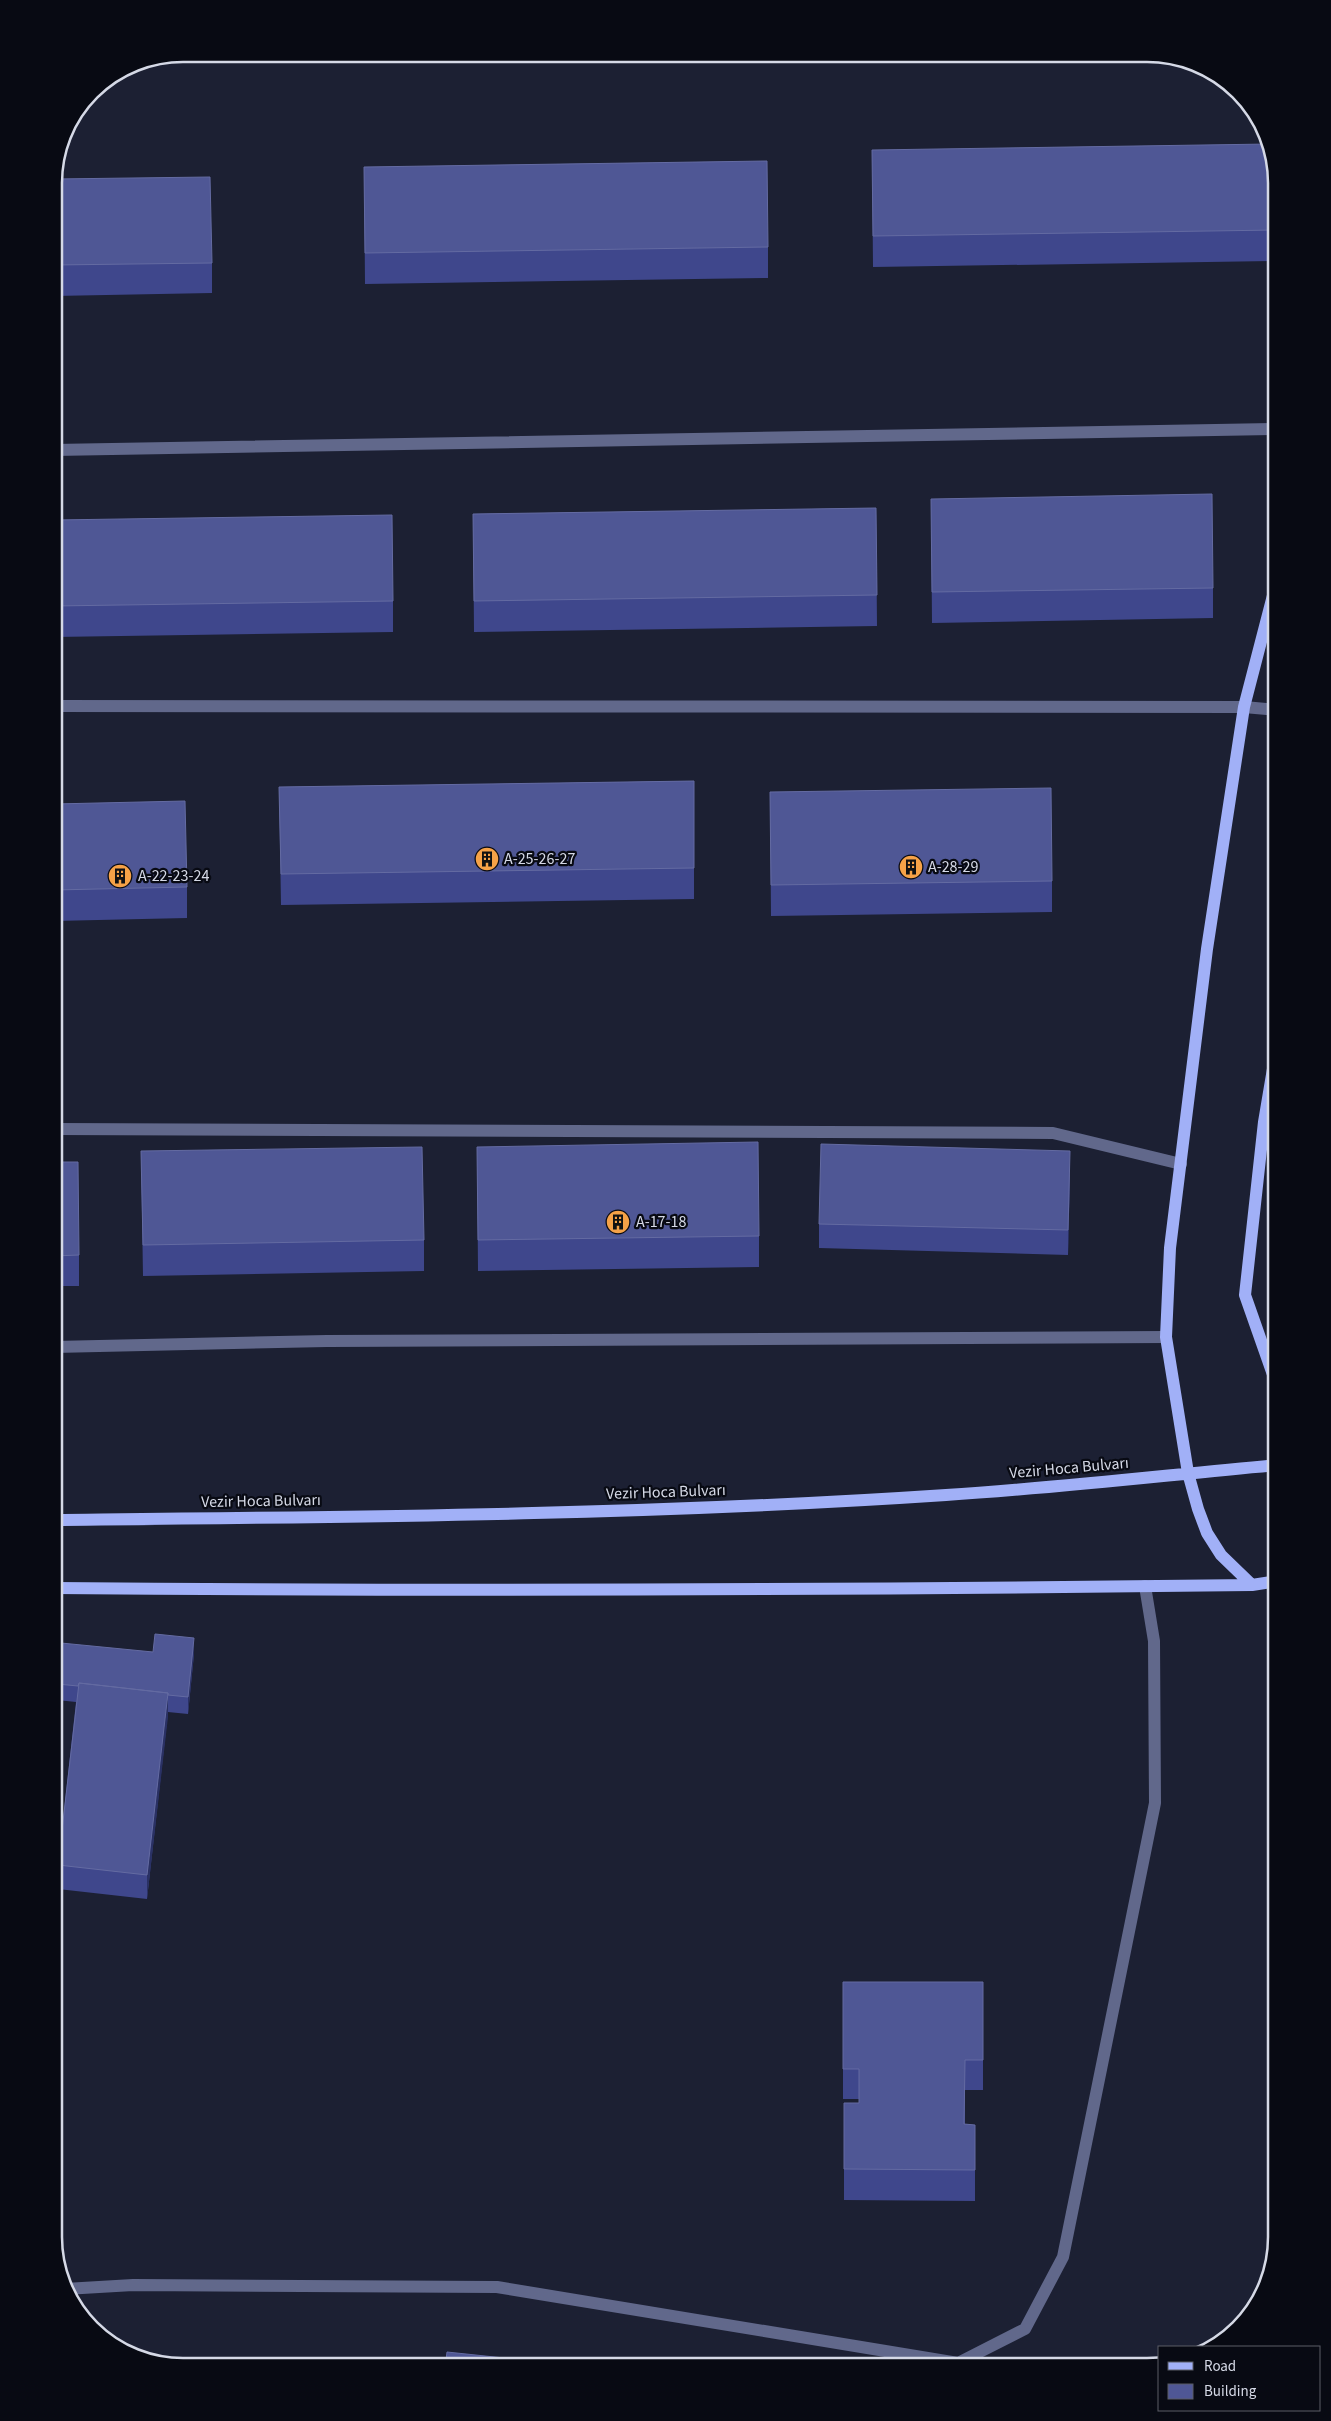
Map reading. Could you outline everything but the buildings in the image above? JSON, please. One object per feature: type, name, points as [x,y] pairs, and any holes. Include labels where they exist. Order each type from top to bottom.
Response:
[{"type":"main road","points":[[1252,1585],[1221,1555],[1207,1533],[1188,1473],[1166,1337],[1170,1248],[1208,950],[1244,707],[1268,615]]},
{"type":"main road","points":[[1268,1099],[1245,1295],[1268,1360]]},
{"type":"main road","name":"Vezir Hoca Bulvarı","points":[[63,1520],[683,1508],[950,1495],[1268,1466]]},
{"type":"main road","points":[[63,1588],[501,1591],[1252,1585],[1268,1582]]},
{"type":"street","points":[[63,450],[1268,429]]},
{"type":"street","points":[[63,706],[1244,707],[1268,709]]},
{"type":"street","points":[[63,1129],[1054,1133],[1181,1164]]},
{"type":"street","points":[[63,1347],[337,1341],[1166,1337]]},
{"type":"street","points":[[968,2358],[1025,2329],[1063,2257],[1155,1803],[1154,1641],[1145,1586]]},
{"type":"street","points":[[74,2288],[133,2285],[497,2287],[928,2358]]},
{"type":"place","name":"A-25-26-27","points":[[487,859]]},
{"type":"place","name":"A-28-29","points":[[911,867]]},
{"type":"place","name":"A-22-23-24","points":[[120,876]]},
{"type":"place","name":"A-17-18","points":[[618,1222]]}]
